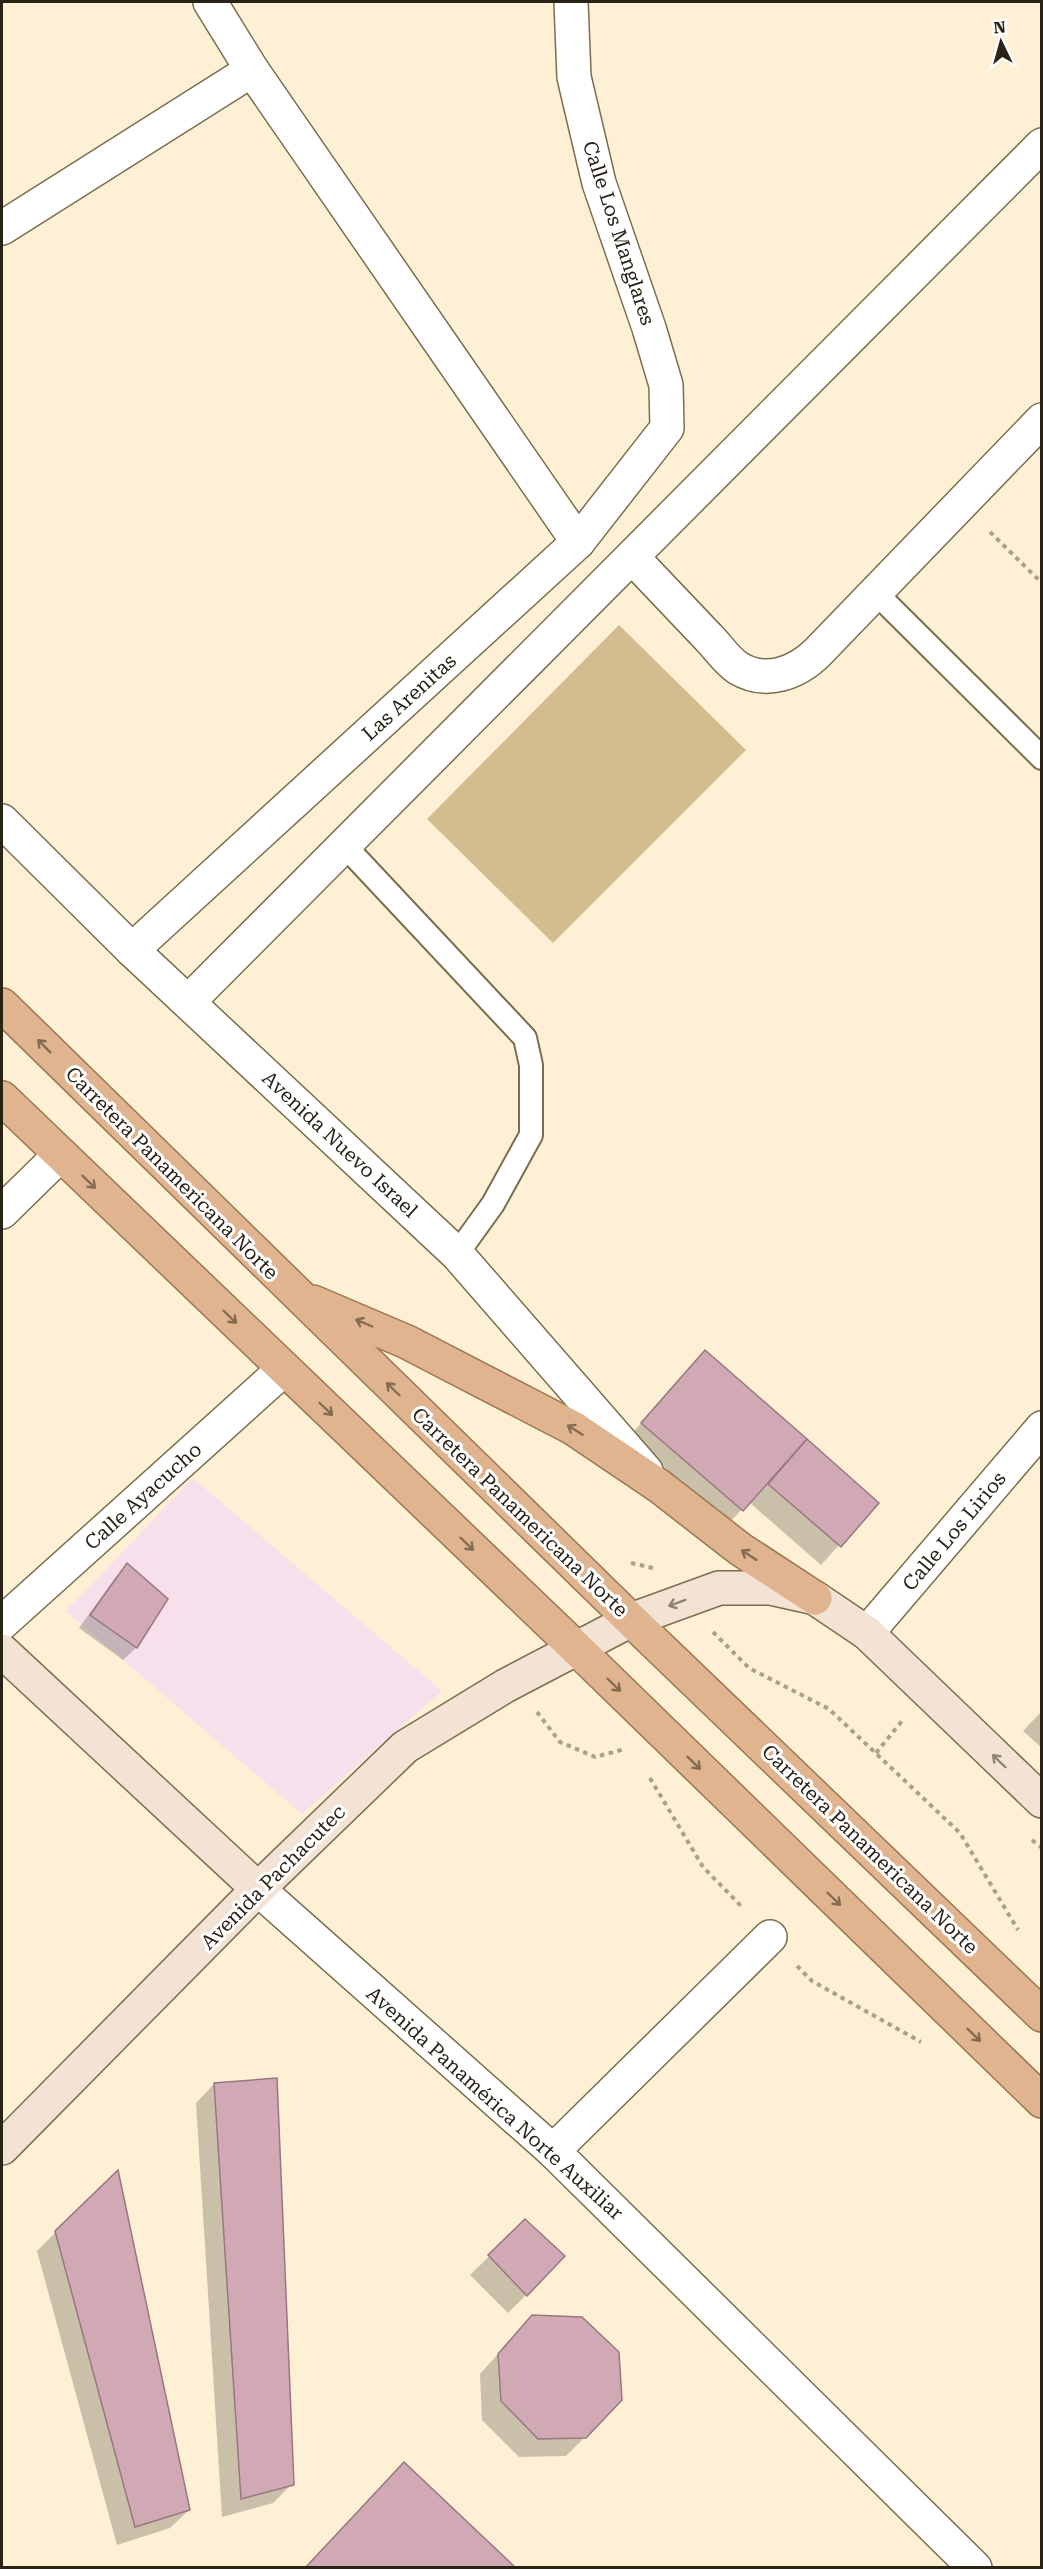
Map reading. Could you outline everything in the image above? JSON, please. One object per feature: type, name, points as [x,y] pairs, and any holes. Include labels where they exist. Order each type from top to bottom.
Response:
[{"type":"highway","name":"Carretera Panamericana Norte","points":[[2,1005],[295,1294],[1041,2015]]},
{"type":"highway","points":[[2,1098],[576,1648],[1041,2101]]},
{"type":"highway","points":[[295,1294],[406,1341],[573,1428],[659,1486],[740,1549],[816,1598]]},
{"type":"main road","name":"Avenida Pachacutec","points":[[2,2148],[258,1889],[405,1747],[505,1686],[631,1620],[719,1588],[770,1588],[816,1598]]},
{"type":"main road","points":[[816,1598],[867,1633],[1041,1801]]},
{"type":"main road","name":"Avenida Panamérica Norte Auxiliar","points":[[5,1660],[258,1889]]},
{"type":"street","points":[[210,2],[252,70],[579,542]]},
{"type":"street","name":"Calle Los Manglares","points":[[571,2],[574,77],[599,183],[649,328],[666,385],[667,428]]},
{"type":"street","points":[[2,228],[252,70]]},
{"type":"street","points":[[188,1002],[1041,145]]},
{"type":"street","points":[[632,557],[737,667],[763,675],[778,675],[793,671],[807,663],[1041,420]]},
{"type":"street","name":"Las Arenitas","points":[[132,950],[579,542],[667,428]]},
{"type":"street","name":"Avenida Nuevo Israel","points":[[2,821],[132,950],[457,1254],[659,1486]]},
{"type":"street","points":[[2,1212],[60,1155]]},
{"type":"street","name":"Calle Ayacucho","points":[[2,1623],[284,1369]]},
{"type":"street","name":"Calle Los Lirios","points":[[867,1633],[1041,1428]]},
{"type":"street","name":"Avenida Panamérica Norte Auxiliar","points":[[258,1889],[553,2151],[975,2568]]},
{"type":"street","points":[[553,2151],[770,1937]]},
{"type":"lane","points":[[876,593],[1041,758]]},
{"type":"lane","points":[[345,846],[525,1038],[531,1065],[531,1135],[493,1204],[457,1254]]},
{"type":"path","points":[[1001,542],[1041,583]]},
{"type":"path","points":[[706,1624],[749,1668],[829,1709],[960,1833],[1018,1930]]},
{"type":"path","points":[[876,1753],[905,1718]]},
{"type":"path","points":[[1024,1832],[1041,1848]]},
{"type":"shaded area","points":[[619,625],[746,750],[553,943],[427,819]]},
{"type":"shaded area","points":[[193,1478],[442,1691],[302,1814],[66,1611]]},
{"type":"building","points":[[705,1350],[807,1439],[743,1511],[641,1423]]},
{"type":"building","points":[[807,1439],[879,1503],[841,1547],[768,1484]]},
{"type":"building","points":[[127,1563],[168,1599],[137,1648],[90,1615]]},
{"type":"building","points":[[277,2078],[294,2485],[241,2499],[214,2083]]},
{"type":"building","points":[[118,2170],[190,2510],[135,2527],[55,2231]]},
{"type":"building","points":[[525,2219],[565,2256],[527,2296],[488,2255]]},
{"type":"building","points":[[532,2315],[582,2317],[619,2352],[622,2400],[586,2438],[538,2439],[501,2401],[498,2354]]},
{"type":"building","points":[[404,2462],[516,2568],[305,2568]]}]
